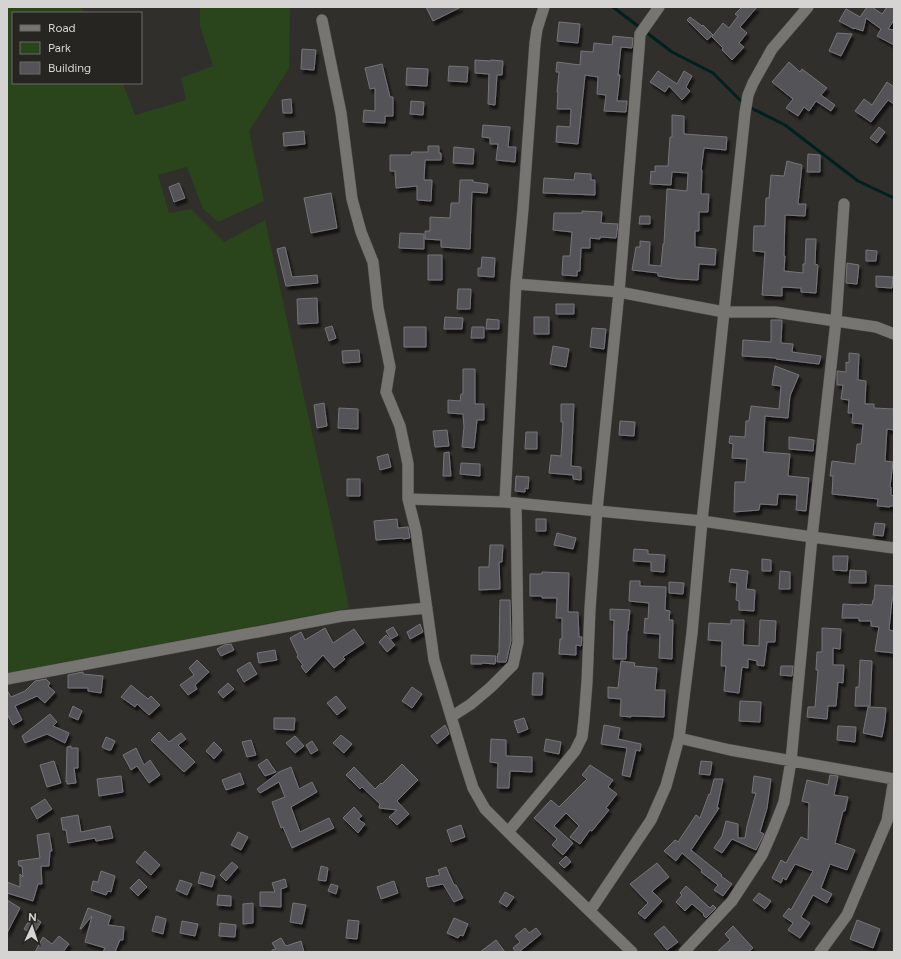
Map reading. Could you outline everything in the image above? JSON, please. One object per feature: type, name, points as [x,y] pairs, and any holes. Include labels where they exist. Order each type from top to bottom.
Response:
[{"type":"street","points":[[451,717],[471,704],[513,665],[518,642],[511,502],[516,284],[535,43],[537,29],[544,7]]},
{"type":"street","points":[[508,832],[575,751],[582,737],[587,682],[590,609],[597,510],[619,292],[640,34],[659,7]]},
{"type":"street","points":[[590,911],[651,820],[666,786],[680,738],[748,95],[752,83],[772,49],[808,7]]},
{"type":"street","points":[[322,20],[341,113],[352,198],[361,232],[373,262],[378,308],[390,367],[386,392],[400,426],[408,464],[408,499],[416,531],[434,660],[473,788],[484,808],[632,952]]},
{"type":"street","points":[[684,952],[732,901],[762,855],[784,802],[791,761],[812,537],[836,321],[844,204]]},
{"type":"street","points":[[516,284],[619,292],[724,312],[775,312],[876,327],[894,334]]},
{"type":"street","points":[[408,499],[511,502],[702,520],[894,548]]},
{"type":"street","points":[[7,679],[342,616],[427,608]]},
{"type":"street","points":[[323,614],[342,616]]},
{"type":"street","points":[[680,738],[730,750],[894,779],[887,821],[847,915],[820,952]]},
{"type":"green space","points":[[7,7],[81,7],[84,12],[12,12],[12,84],[123,84],[135,115],[186,100],[181,78],[213,66],[200,26],[200,7],[290,7],[289,68],[249,131],[264,201],[218,222],[203,209],[187,167],[158,175],[169,213],[191,209],[224,242],[265,220],[335,537],[349,608],[7,673]]},
{"type":"building","points":[[426,7],[461,7],[433,21]]},
{"type":"building","points":[[742,7],[757,7],[740,27],[747,33],[739,43],[744,47],[732,60],[712,37],[723,23],[729,28],[738,16],[735,14]]},
{"type":"building","points":[[867,7],[872,7],[882,14],[887,7],[894,7],[894,20],[888,29],[894,30],[894,45],[877,36],[881,29],[866,18],[863,31],[854,29],[839,21],[846,9],[860,17]]},
{"type":"building","points":[[690,17],[702,26],[703,25],[713,35],[707,40],[687,20]]},
{"type":"building","points":[[559,22],[580,24],[578,43],[557,41]]},
{"type":"building","points":[[837,33],[852,34],[841,56],[829,51]]},
{"type":"building","points":[[613,36],[633,38],[632,48],[621,47],[618,75],[620,75],[617,101],[627,101],[626,112],[604,111],[606,95],[597,94],[598,77],[585,75],[578,144],[556,142],[557,126],[570,127],[571,109],[557,109],[559,72],[556,72],[557,62],[580,65],[581,51],[593,52],[594,43],[612,45]]},
{"type":"building","points":[[302,49],[316,50],[314,70],[301,69]]},
{"type":"building","points":[[475,60],[503,61],[502,75],[497,75],[495,105],[488,104],[489,74],[475,73]]},
{"type":"building","points":[[789,62],[800,72],[802,69],[827,88],[821,95],[835,105],[831,111],[816,101],[809,111],[804,107],[798,116],[786,108],[793,99],[772,82]]},
{"type":"building","points":[[382,64],[390,97],[393,97],[393,116],[385,116],[385,123],[363,122],[364,110],[375,111],[375,88],[370,89],[365,68]]},
{"type":"building","points":[[449,66],[468,67],[467,82],[448,81]]},
{"type":"building","points":[[407,68],[428,69],[427,86],[406,85]]},
{"type":"building","points":[[658,71],[677,84],[684,71],[692,76],[686,87],[690,91],[682,100],[669,86],[665,92],[650,82]]},
{"type":"building","points":[[887,82],[894,87],[894,104],[888,100],[871,122],[855,111],[864,99],[872,105]]},
{"type":"building","points":[[291,99],[292,113],[283,113],[282,100]]},
{"type":"building","points":[[411,101],[424,102],[423,115],[410,114]]},
{"type":"building","points":[[672,115],[684,116],[684,134],[727,137],[726,150],[704,148],[701,170],[701,194],[709,194],[708,212],[699,212],[699,231],[695,231],[695,247],[716,249],[715,265],[699,264],[698,280],[658,276],[658,273],[632,270],[636,247],[640,247],[640,241],[650,242],[649,265],[661,266],[664,244],[667,189],[687,191],[688,173],[672,172],[671,185],[650,184],[651,171],[655,172],[655,166],[668,166],[670,137],[672,137]]},
{"type":"building","points":[[483,125],[510,127],[508,147],[516,147],[515,162],[496,160],[498,144],[490,144],[490,138],[482,137]]},
{"type":"building","points":[[879,127],[885,132],[877,143],[870,138]]},
{"type":"building","points":[[304,131],[305,144],[284,146],[283,133]]},
{"type":"building","points":[[428,146],[439,146],[441,160],[425,160],[424,180],[432,180],[431,201],[417,200],[417,186],[396,188],[395,171],[390,171],[390,155],[411,155],[412,152],[428,152]]},
{"type":"building","points":[[454,147],[474,149],[473,164],[453,163]]},
{"type":"building","points":[[808,154],[820,155],[820,172],[807,172]]},
{"type":"building","points":[[787,161],[802,165],[798,204],[806,204],[805,216],[785,215],[784,271],[803,273],[803,264],[805,264],[806,239],[816,239],[815,264],[818,265],[816,293],[801,292],[801,288],[782,287],[782,296],[762,295],[765,252],[753,251],[754,226],[765,226],[766,198],[769,198],[771,175],[784,176]]},
{"type":"building","points":[[575,173],[591,174],[591,180],[595,180],[595,195],[543,193],[544,178],[574,180]]},
{"type":"building","points":[[460,180],[473,180],[473,182],[488,184],[487,193],[472,192],[470,249],[441,247],[441,240],[425,239],[425,231],[430,231],[430,217],[450,218],[451,203],[459,203]]},
{"type":"building","points":[[179,183],[185,198],[174,202],[169,187]]},
{"type":"building","points":[[331,193],[337,228],[311,233],[304,198]]},
{"type":"building","points":[[582,211],[602,212],[601,223],[618,224],[616,238],[590,238],[590,248],[581,248],[580,271],[577,271],[577,276],[562,275],[563,256],[570,256],[572,232],[553,230],[554,213],[582,213]]},
{"type":"building","points":[[640,216],[650,216],[650,224],[639,224]]},
{"type":"building","points":[[400,233],[424,234],[424,249],[399,248]]},
{"type":"building","points":[[285,247],[292,277],[317,275],[318,283],[286,286],[277,249]]},
{"type":"building","points":[[866,250],[877,251],[876,261],[866,261]]},
{"type":"building","points":[[428,255],[442,255],[442,280],[428,280]]},
{"type":"building","points":[[482,257],[495,258],[494,277],[478,276],[478,268],[481,268]]},
{"type":"building","points":[[847,263],[859,265],[857,284],[846,283]]},
{"type":"building","points":[[876,276],[893,277],[892,288],[876,287]]},
{"type":"building","points":[[458,289],[471,289],[470,309],[457,309]]},
{"type":"building","points":[[317,298],[318,323],[298,324],[297,299]]},
{"type":"building","points":[[556,304],[574,304],[574,314],[556,314]]},
{"type":"building","points":[[445,317],[463,318],[462,329],[444,329]]},
{"type":"building","points":[[534,317],[549,317],[549,334],[534,334]]},
{"type":"building","points":[[487,319],[499,320],[499,329],[486,329]]},
{"type":"building","points":[[771,320],[782,320],[781,343],[793,344],[792,352],[821,356],[819,364],[776,358],[742,356],[743,340],[771,342]]},
{"type":"building","points":[[332,326],[336,338],[329,341],[325,328]]},
{"type":"building","points":[[404,327],[426,327],[426,347],[404,347]]},
{"type":"building","points":[[472,327],[484,327],[484,338],[471,338]]},
{"type":"building","points":[[592,328],[606,329],[604,349],[590,347]]},
{"type":"building","points":[[553,346],[569,349],[566,367],[550,364]]},
{"type":"building","points":[[359,350],[360,362],[343,363],[342,351]]},
{"type":"building","points":[[849,353],[859,354],[858,380],[866,381],[865,404],[874,404],[874,408],[894,409],[894,430],[887,429],[885,461],[893,462],[890,487],[891,495],[894,496],[894,506],[877,506],[878,499],[832,494],[833,476],[830,476],[832,461],[855,464],[857,444],[861,444],[863,424],[852,423],[853,413],[848,413],[849,400],[841,399],[843,385],[837,385],[837,371],[846,372],[846,362],[849,363]]},
{"type":"building","points":[[775,366],[799,375],[790,396],[788,418],[765,416],[763,452],[790,454],[788,476],[809,478],[806,511],[796,510],[797,495],[778,494],[777,505],[760,504],[759,510],[734,512],[735,482],[745,482],[747,459],[732,458],[733,444],[729,443],[730,436],[745,437],[746,421],[749,421],[751,406],[779,409],[781,386],[772,385]]},
{"type":"building","points":[[463,369],[475,369],[475,404],[484,404],[484,420],[477,420],[474,448],[462,447],[464,427],[463,414],[448,413],[448,400],[460,401],[461,394],[463,394]]},
{"type":"building","points":[[324,403],[327,426],[317,428],[314,405]]},
{"type":"building","points":[[561,404],[574,404],[571,466],[581,467],[581,480],[573,479],[573,475],[549,473],[551,455],[561,456],[563,422],[561,422]]},
{"type":"building","points":[[339,408],[358,409],[358,429],[338,428]]},
{"type":"building","points":[[620,421],[635,422],[634,436],[619,435]]},
{"type":"building","points":[[447,430],[449,446],[435,447],[433,431]]},
{"type":"building","points":[[526,432],[537,432],[537,449],[525,449]]},
{"type":"building","points":[[789,437],[814,440],[813,451],[789,449]]},
{"type":"building","points":[[449,452],[451,476],[443,476],[444,453]]},
{"type":"building","points":[[388,454],[391,467],[380,470],[377,457]]},
{"type":"building","points":[[461,463],[480,464],[480,476],[460,474]]},
{"type":"building","points":[[516,476],[529,477],[528,489],[525,488],[525,492],[515,491]]},
{"type":"building","points":[[347,479],[360,479],[360,496],[347,496]]},
{"type":"building","points":[[397,519],[398,528],[408,527],[410,538],[376,540],[374,521]]},
{"type":"building","points":[[536,519],[546,519],[546,531],[536,531]]},
{"type":"building","points":[[875,523],[885,524],[883,536],[873,535]]},
{"type":"building","points":[[557,533],[576,538],[573,549],[554,545]]},
{"type":"building","points":[[490,545],[503,545],[502,562],[499,562],[500,589],[479,590],[479,567],[489,567]]},
{"type":"building","points":[[634,549],[648,550],[648,554],[665,555],[664,572],[651,571],[651,562],[633,561]]},
{"type":"building","points":[[833,556],[848,556],[847,571],[833,570]]},
{"type":"building","points":[[762,559],[771,560],[771,571],[762,571]]},
{"type":"building","points":[[731,569],[748,571],[746,589],[755,590],[754,611],[739,610],[739,601],[736,600],[737,583],[729,582]]},
{"type":"building","points":[[850,570],[866,571],[866,583],[849,583]]},
{"type":"building","points":[[780,571],[790,572],[790,589],[779,589]]},
{"type":"building","points":[[542,572],[569,573],[568,612],[578,612],[579,637],[582,637],[581,646],[576,645],[576,655],[559,654],[560,639],[562,639],[562,618],[556,618],[557,598],[530,596],[530,574],[542,574]]},
{"type":"building","points":[[630,581],[640,581],[640,586],[666,587],[665,610],[670,611],[669,620],[673,620],[672,659],[659,658],[660,634],[644,633],[645,618],[648,619],[649,603],[629,601]]},
{"type":"building","points":[[669,582],[684,583],[683,594],[669,593]]},
{"type":"building","points":[[875,585],[894,586],[889,630],[894,631],[894,653],[875,651],[879,627],[871,626],[871,621],[859,621],[859,618],[842,618],[843,604],[872,605],[874,600]]},
{"type":"building","points":[[500,600],[510,600],[511,641],[506,662],[497,662],[499,653]]},
{"type":"building","points":[[610,609],[630,610],[627,631],[626,659],[613,659],[614,620],[610,620]]},
{"type":"building","points":[[731,620],[744,620],[743,645],[759,646],[760,620],[776,621],[775,642],[767,642],[764,666],[757,665],[757,661],[748,659],[748,668],[742,667],[739,693],[724,691],[726,666],[721,666],[722,641],[708,640],[709,623],[731,624]]},
{"type":"building","points":[[420,624],[423,632],[410,639],[407,632]]},
{"type":"building","points":[[393,627],[398,635],[391,639],[386,631]]},
{"type":"building","points":[[325,628],[333,643],[354,629],[364,643],[343,657],[345,659],[334,668],[323,655],[306,673],[301,666],[303,665],[297,657],[298,655],[290,638],[301,632],[305,640]]},
{"type":"building","points":[[822,628],[841,629],[840,649],[833,648],[833,665],[844,665],[843,683],[838,682],[836,706],[828,706],[827,719],[807,717],[808,707],[815,707],[818,670],[816,670],[817,652],[822,652]]},
{"type":"building","points":[[386,635],[395,645],[387,652],[379,642]]},
{"type":"building","points":[[231,644],[234,650],[221,656],[217,649],[224,645]]},
{"type":"building","points":[[275,650],[277,660],[259,663],[257,653]]},
{"type":"building","points":[[471,655],[496,656],[495,664],[471,664]]},
{"type":"building","points":[[197,660],[209,672],[195,685],[197,689],[188,695],[180,685],[194,675],[189,668]]},
{"type":"building","points":[[860,660],[872,661],[870,706],[855,706],[856,687],[859,687]]},
{"type":"building","points":[[621,661],[635,663],[634,666],[657,668],[655,690],[665,690],[664,717],[620,716],[621,699],[608,698],[608,687],[618,688]]},
{"type":"building","points":[[250,662],[257,674],[244,682],[237,670]]},
{"type":"building","points":[[781,666],[793,666],[792,676],[780,675]]},
{"type":"building","points":[[83,672],[83,674],[103,676],[101,693],[88,691],[88,688],[68,688],[68,675]]},
{"type":"building","points":[[533,673],[543,673],[542,695],[532,695]]},
{"type":"building","points":[[46,679],[50,683],[48,686],[55,692],[45,703],[37,696],[15,706],[22,720],[13,725],[7,714],[7,690],[11,697],[25,691],[35,681]]},
{"type":"building","points":[[228,683],[234,689],[223,698],[218,692]]},
{"type":"building","points":[[131,685],[148,699],[151,696],[160,705],[149,715],[137,704],[135,707],[121,697]]},
{"type":"building","points":[[412,687],[422,694],[412,708],[402,701]]},
{"type":"building","points":[[336,696],[346,708],[337,715],[327,703]]},
{"type":"building","points":[[740,701],[761,702],[760,722],[739,721]]},
{"type":"building","points":[[73,706],[82,711],[78,720],[69,716]]},
{"type":"building","points":[[868,707],[886,708],[882,737],[863,733]]},
{"type":"building","points":[[50,714],[57,722],[53,726],[69,733],[65,743],[47,734],[25,743],[22,736]]},
{"type":"building","points":[[274,718],[295,718],[294,730],[274,729]]},
{"type":"building","points":[[524,718],[528,729],[518,733],[514,721]]},
{"type":"building","points":[[445,725],[449,734],[437,744],[431,736]]},
{"type":"building","points":[[604,725],[620,728],[618,739],[641,744],[640,751],[636,750],[630,777],[622,775],[627,748],[601,744]]},
{"type":"building","points":[[838,726],[856,727],[855,742],[837,740]]},
{"type":"building","points":[[159,732],[169,742],[181,733],[186,739],[178,745],[195,762],[184,772],[151,740]]},
{"type":"building","points":[[341,735],[352,744],[344,753],[333,743]]},
{"type":"building","points":[[295,736],[304,746],[295,753],[286,743]]},
{"type":"building","points":[[106,737],[115,741],[111,750],[102,747]]},
{"type":"building","points":[[491,739],[506,740],[506,756],[532,757],[532,772],[510,771],[509,788],[497,788],[498,763],[490,762]]},
{"type":"building","points":[[546,739],[561,742],[559,754],[544,751]]},
{"type":"building","points":[[251,740],[256,755],[247,757],[242,742]]},
{"type":"building","points":[[312,741],[318,750],[311,754],[306,745]]},
{"type":"building","points":[[214,742],[222,750],[214,759],[206,751]]},
{"type":"building","points":[[71,746],[71,748],[78,748],[78,768],[74,768],[76,783],[67,784],[67,747]]},
{"type":"building","points":[[136,748],[144,765],[150,760],[160,775],[149,783],[137,766],[131,770],[123,755]]},
{"type":"building","points":[[267,759],[276,772],[265,776],[258,765]]},
{"type":"building","points":[[54,761],[61,783],[47,787],[40,765]]},
{"type":"building","points":[[701,761],[712,762],[710,775],[699,774]]},
{"type":"building","points":[[402,764],[418,780],[397,801],[409,814],[397,825],[389,817],[397,810],[379,808],[380,804],[362,787],[360,789],[346,775],[354,767],[375,789]]},
{"type":"building","points":[[590,765],[613,780],[608,787],[617,794],[606,808],[609,810],[592,831],[590,830],[580,844],[570,837],[579,826],[566,813],[554,826],[573,843],[563,855],[552,845],[557,839],[534,818],[551,800],[559,807],[587,779],[582,775]]},
{"type":"building","points":[[291,767],[299,789],[312,782],[317,792],[291,807],[300,832],[329,818],[334,828],[292,848],[283,827],[281,828],[272,802],[285,797],[279,782],[260,793],[257,789],[279,772]]},
{"type":"building","points":[[240,773],[244,784],[226,790],[222,780]]},
{"type":"building","points":[[830,775],[838,776],[834,795],[848,797],[835,843],[855,850],[847,870],[830,864],[821,888],[832,894],[827,903],[813,895],[801,917],[810,923],[800,938],[788,930],[793,923],[783,916],[789,908],[791,910],[813,871],[795,864],[786,880],[783,878],[781,883],[772,878],[781,860],[786,863],[801,837],[808,840],[809,803],[802,801],[807,780],[828,785]]},
{"type":"building","points":[[121,776],[123,792],[99,796],[97,779]]},
{"type":"building","points":[[754,776],[771,779],[767,808],[760,832],[764,834],[756,850],[732,839],[722,853],[714,848],[722,836],[726,821],[738,824],[738,838],[745,838],[756,793],[752,793]]},
{"type":"building","points":[[714,779],[723,779],[717,808],[719,808],[691,850],[732,884],[723,896],[714,890],[718,885],[701,872],[702,870],[682,853],[676,861],[664,851],[675,840],[678,842],[696,815],[700,818],[709,794],[710,795]]},
{"type":"building","points":[[45,799],[52,809],[37,819],[31,808]]},
{"type":"building","points":[[354,807],[362,816],[358,819],[365,824],[358,833],[343,818]]},
{"type":"building","points":[[78,815],[81,832],[110,826],[113,838],[96,841],[95,838],[68,843],[66,830],[63,830],[61,818]]},
{"type":"building","points":[[461,825],[465,837],[451,842],[447,830]]},
{"type":"building","points":[[238,832],[248,837],[241,850],[231,845]]},
{"type":"building","points":[[49,833],[52,851],[50,851],[49,866],[41,866],[42,884],[38,884],[33,901],[7,893],[7,882],[20,887],[20,874],[23,877],[22,866],[19,866],[18,861],[40,858],[37,835]]},
{"type":"building","points":[[145,851],[160,865],[151,875],[136,862]]},
{"type":"building","points":[[566,856],[571,862],[564,868],[559,863]]},
{"type":"building","points":[[232,862],[238,867],[226,881],[220,875]]},
{"type":"building","points":[[657,863],[669,877],[652,891],[662,901],[645,919],[638,913],[648,903],[630,884]]},
{"type":"building","points":[[321,866],[328,868],[326,881],[318,880]]},
{"type":"building","points":[[446,867],[454,885],[456,885],[463,898],[454,902],[443,884],[428,887],[426,878],[440,875],[438,870]]},
{"type":"building","points":[[101,871],[115,876],[111,892],[108,891],[106,895],[91,890],[93,881],[98,882]]},
{"type":"building","points":[[201,872],[215,876],[212,887],[198,883]]},
{"type":"building","points":[[139,879],[147,887],[138,896],[130,888]]},
{"type":"building","points":[[285,879],[287,887],[281,889],[281,907],[260,906],[260,892],[275,892],[272,883]]},
{"type":"building","points":[[180,880],[192,884],[187,895],[176,890]]},
{"type":"building","points":[[394,881],[398,893],[381,899],[377,887]]},
{"type":"building","points":[[331,884],[338,886],[336,894],[328,891]]},
{"type":"building","points":[[686,886],[710,908],[713,905],[716,908],[706,918],[703,915],[704,914],[692,904],[685,911],[676,902],[682,895],[680,893]]},
{"type":"building","points":[[505,892],[514,897],[507,907],[499,902]]},
{"type":"building","points":[[759,893],[771,901],[765,909],[753,900]]},
{"type":"building","points":[[218,895],[231,896],[231,906],[217,905]]},
{"type":"building","points":[[7,900],[20,908],[7,933]]},
{"type":"building","points":[[253,903],[253,923],[243,924],[243,904]]},
{"type":"building","points":[[293,903],[306,905],[302,924],[290,922]]},
{"type":"building","points":[[88,908],[111,916],[108,925],[124,927],[123,940],[120,940],[115,952],[103,952],[105,948],[85,942],[92,916],[80,929]]},
{"type":"building","points":[[32,916],[41,922],[33,935],[24,929]]},
{"type":"building","points":[[156,916],[166,919],[163,934],[152,931]]},
{"type":"building","points":[[454,918],[468,924],[463,936],[460,935],[458,938],[447,933]]},
{"type":"building","points":[[348,920],[359,921],[357,939],[346,938]]},
{"type":"building","points":[[857,920],[880,929],[873,948],[850,939]]},
{"type":"building","points":[[182,921],[198,924],[195,936],[180,933]]},
{"type":"building","points":[[220,923],[236,925],[235,937],[219,936]]},
{"type":"building","points":[[664,926],[678,942],[667,950],[654,934]]},
{"type":"building","points":[[733,926],[753,948],[748,952],[717,952],[730,940],[725,934]]},
{"type":"building","points":[[525,928],[529,933],[536,928],[541,934],[519,952],[516,952],[513,948],[520,942],[515,936]]},
{"type":"building","points":[[59,936],[69,944],[63,952],[35,952],[43,937],[52,944]]},
{"type":"building","points":[[281,938],[286,946],[301,941],[304,952],[272,952],[272,950],[276,949],[272,943]]},
{"type":"building","points":[[496,940],[505,952],[480,952]]},
{"type":"waterway","points":[[613,7],[672,52],[713,73],[744,104]]},
{"type":"waterway","points":[[749,107],[785,125],[858,181],[894,198]]}]
